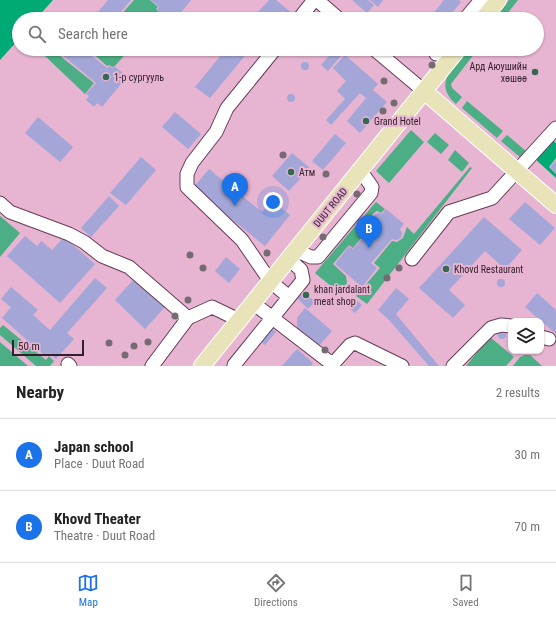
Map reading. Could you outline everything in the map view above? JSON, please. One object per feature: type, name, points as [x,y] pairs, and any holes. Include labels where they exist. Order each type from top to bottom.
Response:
[{"type":"main road","points":[[488,12],[498,0]]},
{"type":"main road","name":"DUUT ROAD","points":[[202,366],[452,56]]},
{"type":"main road","points":[[424,91],[556,205]]},
{"type":"street","points":[[304,12],[314,0]]},
{"type":"street","points":[[317,0],[331,12]]},
{"type":"street","points":[[470,12],[477,1]]},
{"type":"street","points":[[268,56],[227,108],[216,132],[192,163],[187,174],[187,187],[242,240],[270,281],[289,297]]},
{"type":"street","points":[[382,56],[424,91]]},
{"type":"street","points":[[412,258],[449,212],[492,198],[556,128]]},
{"type":"street","points":[[292,254],[318,257],[371,193],[372,186],[360,170]]},
{"type":"street","points":[[0,203],[10,212],[69,234],[84,242],[102,256],[129,267],[188,318]]},
{"type":"street","points":[[234,365],[303,280],[303,274],[292,254]]},
{"type":"street","points":[[253,303],[332,365],[350,345],[355,343],[402,366]]},
{"type":"street","points":[[152,366],[188,318],[212,307],[239,320]]},
{"type":"street","points":[[453,366],[491,328],[502,325],[508,326]]},
{"type":"green space","points":[[0,0],[53,0],[42,12],[12,12],[12,47],[0,60]]},
{"type":"green space","points":[[134,0],[150,0],[158,7],[156,9],[159,12],[123,12]]},
{"type":"green space","points":[[509,0],[518,0],[509,12],[500,12]]},
{"type":"green space","points":[[45,56],[60,56],[94,83],[85,94]]},
{"type":"green space","points":[[96,56],[124,56],[115,66],[107,66]]},
{"type":"green space","points":[[463,56],[473,56],[451,84],[452,88],[462,97],[456,104],[449,96],[446,89],[448,75]]},
{"type":"green space","points":[[467,101],[503,131],[497,138],[462,108]]},
{"type":"green space","points":[[411,130],[424,142],[389,183],[376,171]]},
{"type":"green space","points":[[435,133],[449,145],[441,154],[427,142]]},
{"type":"green space","points":[[507,135],[527,152],[521,158],[501,141]]},
{"type":"green space","points":[[551,139],[556,143],[556,158],[549,167],[556,174],[556,178],[534,158]]},
{"type":"green space","points":[[455,150],[469,163],[462,172],[448,160]]},
{"type":"green space","points":[[470,167],[472,168],[367,304],[356,296],[380,268],[374,263],[392,241],[397,242],[403,238],[407,227],[414,234]]},
{"type":"green space","points":[[376,202],[385,209],[381,213],[377,211],[371,216],[371,226],[353,248],[349,245],[333,264],[346,276],[347,283],[338,292],[315,273]]},
{"type":"green space","points":[[0,216],[20,233],[0,257]]},
{"type":"green space","points":[[3,325],[46,360],[49,356],[54,361],[50,366],[36,366],[0,335],[0,328]]},
{"type":"green space","points":[[490,337],[508,352],[508,354],[514,357],[506,366],[466,366]]},
{"type":"green space","points":[[0,342],[28,366],[0,366]]},
{"type":"green space","points":[[530,355],[542,366],[513,366],[520,357]]},
{"type":"building","points":[[108,0],[131,0],[121,12],[98,12]]},
{"type":"building","points":[[151,0],[191,0],[182,12],[159,12],[157,10],[159,7]]},
{"type":"building","points":[[269,0],[276,0],[291,12],[258,12]]},
{"type":"building","points":[[352,0],[368,0],[374,5],[368,12],[366,12]]},
{"type":"building","points":[[370,0],[383,0],[378,7]]},
{"type":"building","points":[[444,0],[459,0],[461,2],[453,12],[435,12]]},
{"type":"building","name":"1-р сургууль","points":[[63,56],[92,56],[107,68],[109,66],[112,68],[114,66],[123,73],[121,75],[125,79],[102,107],[97,103],[94,107],[86,100],[89,96],[86,94],[96,83]]},
{"type":"building","points":[[220,56],[245,56],[210,98],[195,87]]},
{"type":"building","points":[[329,56],[341,56],[328,71],[321,65]]},
{"type":"building","points":[[344,56],[346,56],[378,84],[373,90],[387,102],[360,133],[347,121],[372,91],[366,98],[360,93],[331,125],[326,120],[345,99],[337,91],[346,81],[333,68]]},
{"type":"building","points":[[303,62],[307,62],[309,66],[307,70],[303,70],[301,68],[301,64]]},
{"type":"building","points":[[289,94],[293,94],[295,98],[293,102],[289,102],[287,100],[287,96]]},
{"type":"building","points":[[175,112],[201,134],[188,149],[162,127]]},
{"type":"building","points":[[38,117],[73,147],[60,162],[25,133]]},
{"type":"building","points":[[335,134],[346,143],[323,170],[312,161]]},
{"type":"building","name":"Атм","points":[[292,153],[310,168],[289,191],[272,176]]},
{"type":"building","points":[[141,157],[156,170],[126,205],[110,193]]},
{"type":"building","points":[[556,160],[556,173],[550,167]]},
{"type":"building","points":[[209,169],[262,212],[272,200],[290,215],[265,246],[193,188]]},
{"type":"building","points":[[109,196],[119,206],[91,237],[81,228]]},
{"type":"building","points":[[525,202],[555,228],[540,245],[509,219]]},
{"type":"building","points":[[386,209],[404,224],[400,229],[402,233],[401,238],[396,240],[392,239],[371,263],[377,268],[362,287],[335,264],[349,246],[353,249],[375,224],[372,220],[374,215],[378,213],[382,214]]},
{"type":"building","points":[[484,217],[522,250],[505,269],[485,251],[449,290],[465,305],[453,318],[419,288]]},
{"type":"building","points":[[25,236],[37,246],[41,241],[52,250],[64,237],[95,264],[60,303],[7,256]]},
{"type":"building","points":[[226,257],[240,269],[229,283],[215,271]]},
{"type":"building","points":[[95,278],[107,288],[67,333],[74,339],[56,359],[49,353],[46,357],[2,318],[11,307],[1,299],[11,287],[38,310],[33,315],[50,330]]},
{"type":"building","points":[[134,279],[165,307],[145,329],[115,300]]},
{"type":"building","points":[[501,279],[504,280],[504,286],[501,287],[498,286],[497,283],[498,280]]},
{"type":"building","points":[[396,288],[409,299],[396,314],[439,366],[429,366],[389,320],[378,310]]},
{"type":"building","points":[[302,290],[315,302],[308,309],[296,297]]},
{"type":"building","points":[[537,293],[556,310],[556,334],[544,324],[544,318],[538,318],[525,307]]},
{"type":"building","points":[[357,300],[362,305],[355,313],[349,308]]},
{"type":"building","points":[[305,308],[332,331],[318,347],[297,328],[297,318]]},
{"type":"building","points":[[269,326],[276,332],[265,345],[258,339]]},
{"type":"building","points":[[502,331],[505,332],[505,338],[502,339],[499,338],[498,335],[499,332]]},
{"type":"building","points":[[297,349],[313,363],[311,366],[282,366]]},
{"type":"place","name":"Ард Аюушийн хөшөө","points":[[535,72]]},
{"type":"place","name":"1-р сургууль","points":[[106,77]]},
{"type":"place","name":"Grand Hotel","points":[[366,121]]},
{"type":"place","name":"Атм","points":[[291,172]]},
{"type":"place","name":"Japan school","points":[[235,206]]},
{"type":"place","name":"Khovd Theater","points":[[369,248]]},
{"type":"place","name":"Khovd Restaurant","points":[[446,269]]},
{"type":"place","name":"khan jardalant meat shop","points":[[306,295]]}]
